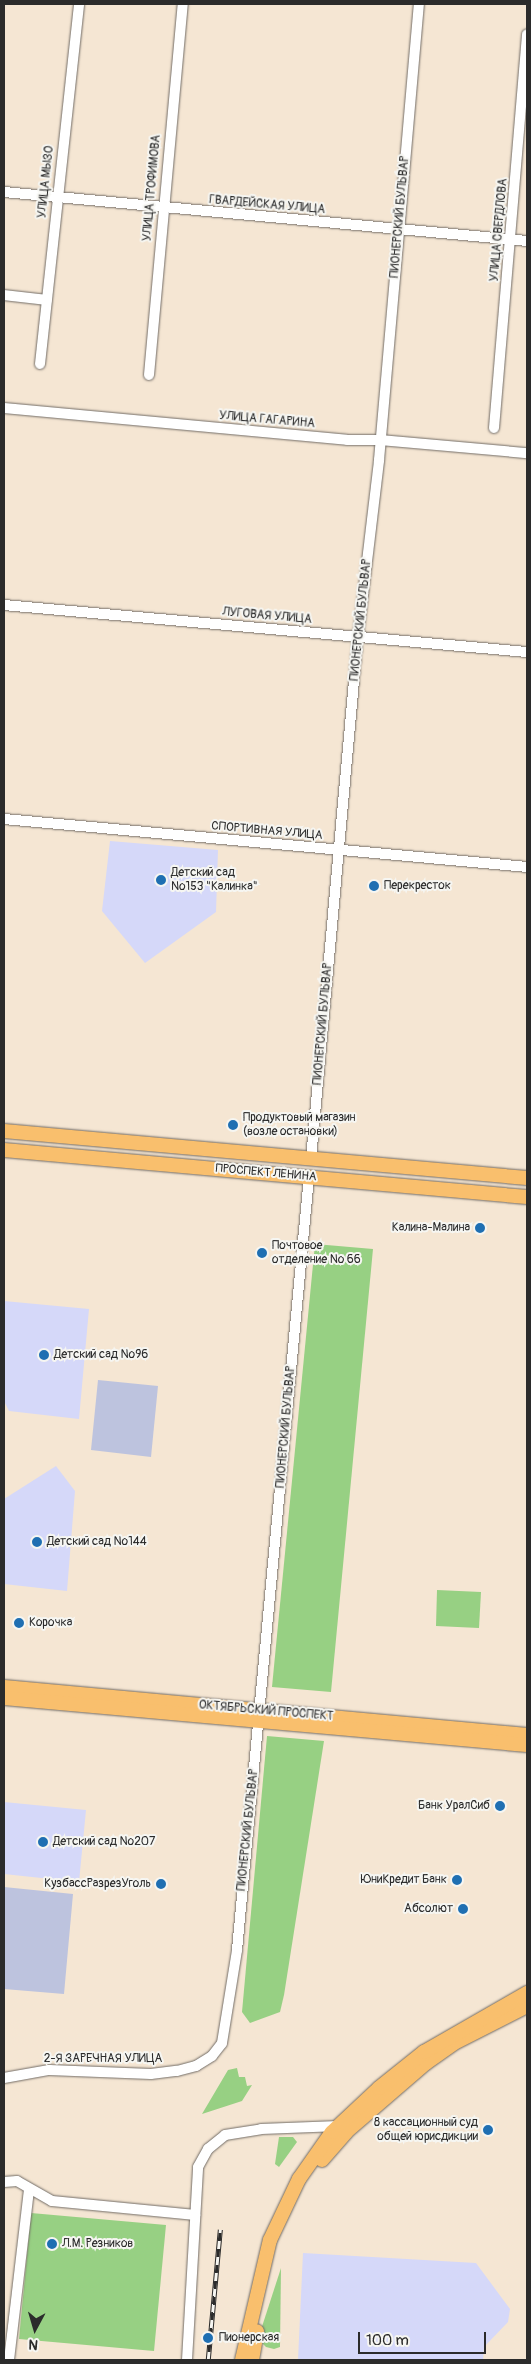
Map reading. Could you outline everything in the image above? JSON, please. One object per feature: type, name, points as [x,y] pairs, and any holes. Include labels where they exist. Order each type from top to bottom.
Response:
[{"type":"main road","name":"ПРОСПЕКТ ЛЕНИНА","points":[[4,1131],[527,1178]]},
{"type":"main road","name":"ПРОСПЕКТ ЛЕНИНА","points":[[4,1150],[527,1197]]},
{"type":"main road","name":"ПИОНЕРСКИЙ БУЛЬВАР","points":[[309,1178],[311,1159]]},
{"type":"main road","name":"ОКТЯБРЬСКИЙ ПРОСПЕКТ","points":[[4,1687],[527,1745]]},
{"type":"main road","name":"ОКТЯБРЬСКИЙ ПРОСПЕКТ","points":[[4,1698],[527,1734]]},
{"type":"main road","points":[[242,2360],[270,2240],[299,2179],[339,2126],[379,2088],[424,2052],[527,1994]]},
{"type":"main road","points":[[252,2360],[274,2257],[287,2223],[320,2162],[346,2132],[426,2063],[458,2041],[527,2006]]},
{"type":"street","name":"УЛИЦА МЫЗО","points":[[40,364],[79,4]]},
{"type":"street","name":"УЛИЦА ТРОФИМОВА","points":[[149,375],[183,4]]},
{"type":"street","name":"ПИОНЕРСКИЙ БУЛЬВАР","points":[[311,1159],[358,637],[380,440],[419,4]]},
{"type":"street","name":"УЛИЦА СВЕРДЛОВА","points":[[494,428],[527,34]]},
{"type":"street","name":"ГВАРДЕЙСКАЯ УЛИЦА","points":[[4,192],[527,241]]},
{"type":"street","points":[[4,295],[47,300]]},
{"type":"street","name":"УЛИЦА ГАГАРИНА","points":[[4,408],[347,440],[380,440],[527,453]]},
{"type":"street","name":"ЛУГОВАЯ УЛИЦА","points":[[4,605],[527,652]]},
{"type":"street","name":"СПОРТИВНАЯ УЛИЦА","points":[[4,819],[527,867]]},
{"type":"street","name":"ПИОНЕРСКИЙ БУЛЬВАР","points":[[222,2043],[232,1997],[260,1716],[309,1178]]},
{"type":"street","name":"2-Я ЗАРЕЧНАЯ УЛИЦА","points":[[4,2078],[49,2070],[151,2074],[177,2071],[196,2066],[212,2056],[222,2043]]},
{"type":"street","points":[[188,2360],[198,2167],[208,2149],[225,2136],[277,2126],[315,2129],[339,2126]]},
{"type":"street","points":[[4,2182],[17,2182],[52,2201],[195,2215]]},
{"type":"street","points":[[9,2360],[29,2190]]},
{"type":"shaded area","name":"Детский сад №153 \"Калинка\"","points":[[110,841],[218,850],[216,912],[145,963],[102,911]]},
{"type":"shaded area","name":"Детский сад №96","points":[[4,1301],[89,1309],[79,1419],[9,1411],[4,1401]]},
{"type":"shaded area","points":[[98,1380],[158,1386],[151,1457],[91,1450]]},
{"type":"shaded area","name":"Детский сад №144","points":[[56,1466],[75,1491],[67,1591],[4,1584],[4,1499]]},
{"type":"shaded area","name":"Детский сад №207","points":[[4,1802],[86,1810],[79,1882],[4,1874]]},
{"type":"shaded area","points":[[4,1887],[73,1894],[64,1994],[4,1989]]},
{"type":"shaded area","points":[[303,2253],[476,2263],[510,2309],[508,2322],[484,2347],[483,2360],[298,2360]]},
{"type":"green space","points":[[315,1244],[373,1249],[331,1692],[272,1687]]},
{"type":"green space","points":[[437,1590],[481,1592],[479,1628],[436,1626]]},
{"type":"green space","points":[[267,1736],[324,1741],[280,2012],[250,2023],[242,2012]]},
{"type":"green space","points":[[237,2068],[239,2077],[245,2077],[247,2086],[252,2085],[242,2101],[202,2114],[228,2070]]},
{"type":"green space","points":[[279,2137],[293,2137],[297,2142],[279,2167],[275,2164]]},
{"type":"green space","points":[[31,2213],[166,2225],[154,2351],[19,2339]]},
{"type":"green space","points":[[281,2268],[280,2347],[274,2349],[266,2347],[258,2339]]},
{"type":"railway","points":[[208,2360],[220,2230]]},
{"type":"place","name":"Детский сад №153 \"Калинка\"","points":[[161,880]]},
{"type":"place","name":"Перекресток","points":[[374,886]]},
{"type":"place","name":"Продуктовый магазин (возле остановки)","points":[[233,1125]]},
{"type":"place","name":"Калина-Малина","points":[[480,1228]]},
{"type":"place","name":"Почтовое отделение № 66","points":[[262,1253]]},
{"type":"place","name":"Детский сад №96","points":[[44,1355]]},
{"type":"place","name":"Детский сад №144","points":[[37,1542]]},
{"type":"place","name":"Корочка","points":[[19,1623]]},
{"type":"place","name":"Банк УралСиб","points":[[500,1806]]},
{"type":"place","name":"Детский сад №207","points":[[43,1842]]},
{"type":"place","name":"ЮниКредит Банк","points":[[457,1880]]},
{"type":"place","name":"КузбассРазрезУголь","points":[[161,1884]]},
{"type":"place","name":"Абсолют","points":[[463,1909]]},
{"type":"place","name":"8 кассационный суд общей юрисдикции","points":[[488,2130]]},
{"type":"place","name":"Л.М. Резников","points":[[52,2244]]},
{"type":"place","name":"Пионерская","points":[[208,2338]]}]
